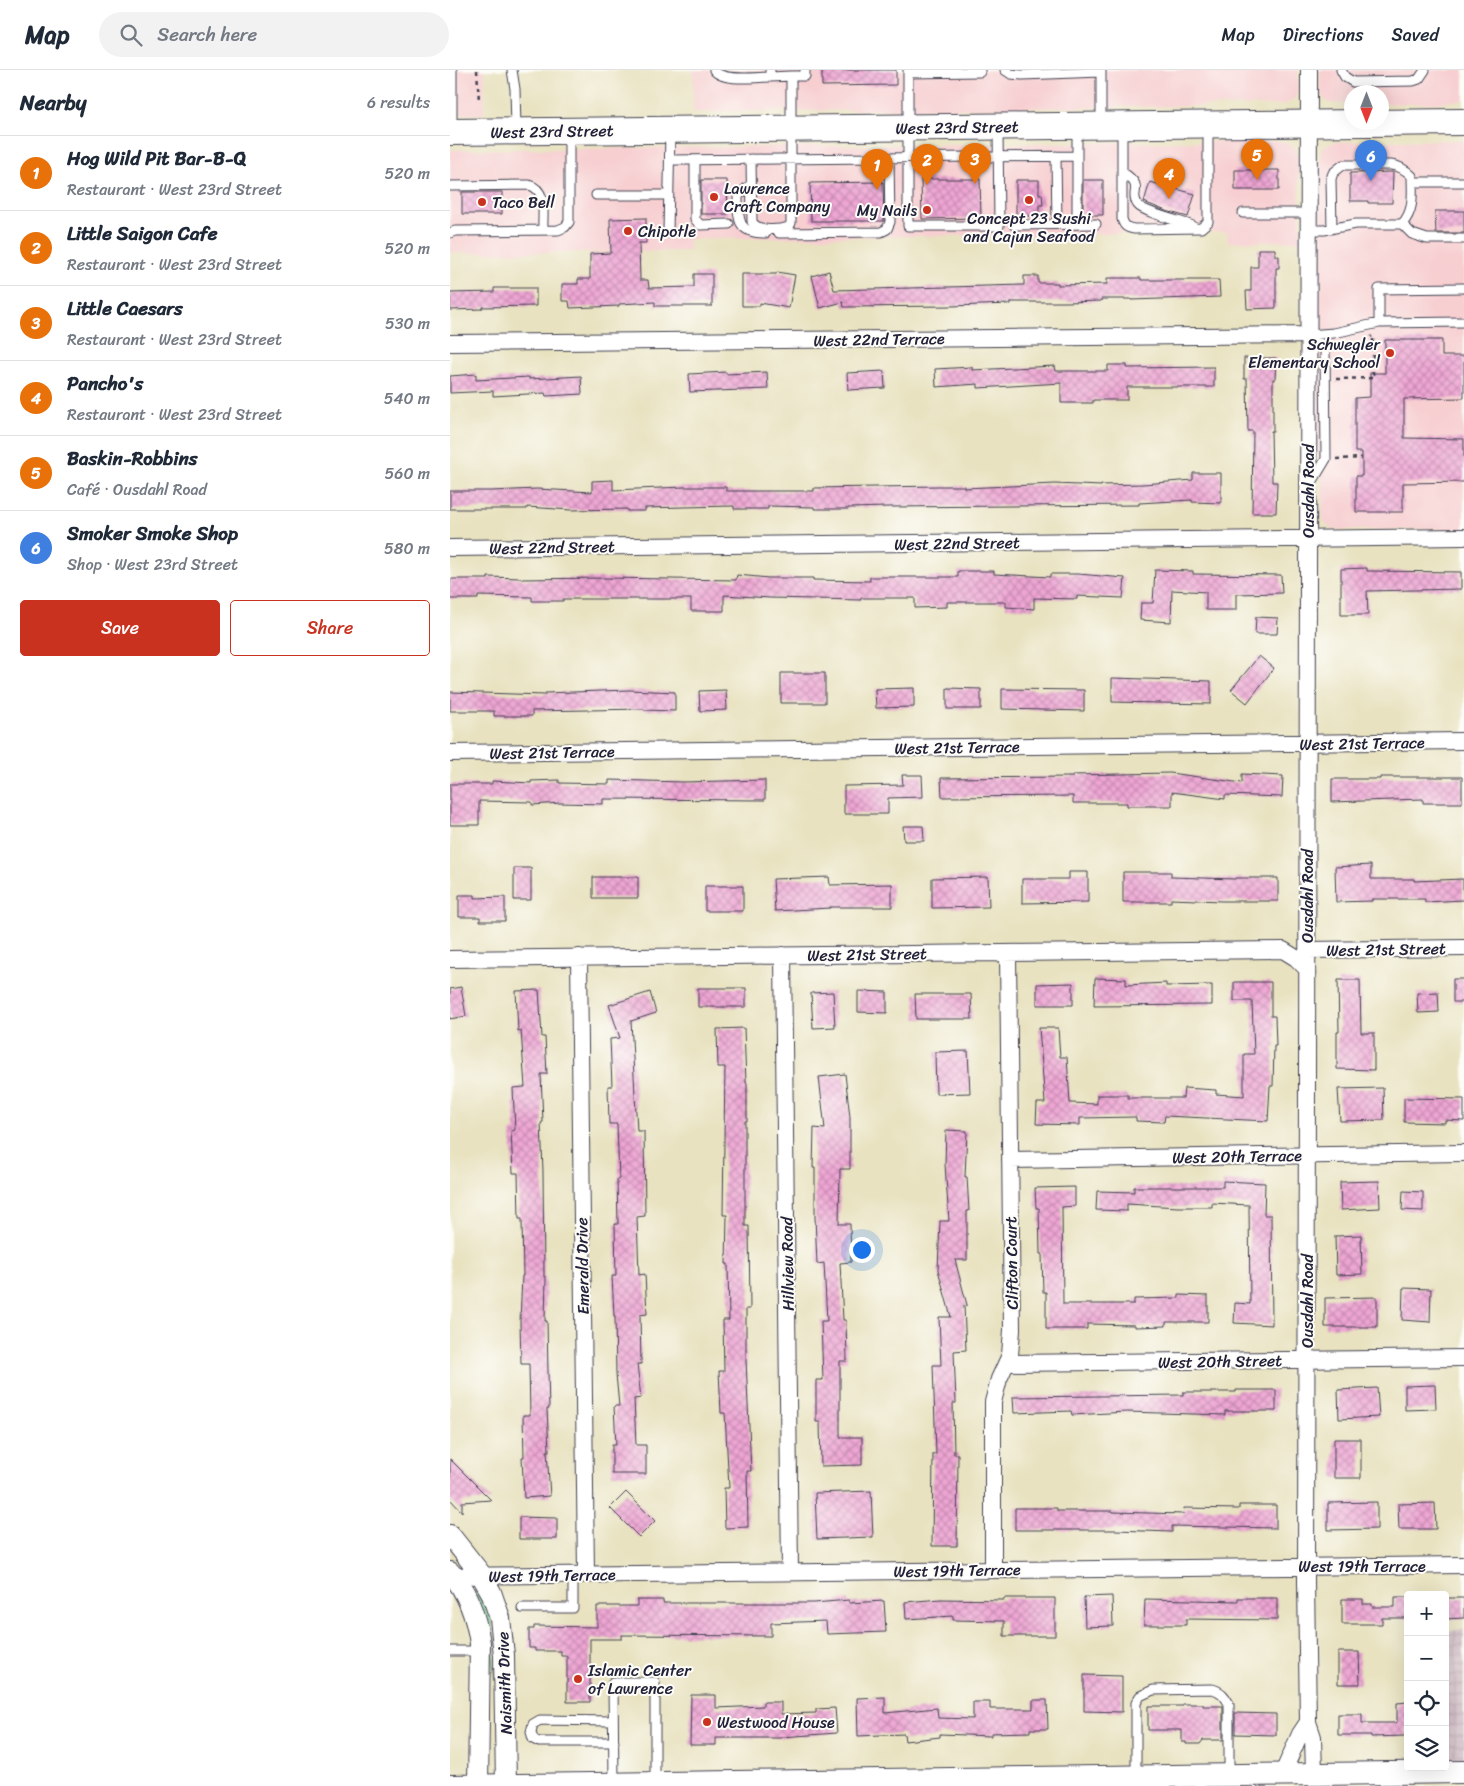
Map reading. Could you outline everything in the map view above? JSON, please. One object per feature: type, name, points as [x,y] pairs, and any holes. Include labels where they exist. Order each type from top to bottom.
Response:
[{"type":"main road","name":"West 23rd Street","points":[[451,132],[1464,122]]},
{"type":"main road","points":[[450,1786],[835,1783],[1229,1776],[1337,1780],[1464,1772]]},
{"type":"street","name":"Ousdahl Road","points":[[1297,1778],[1313,1738],[1308,1722],[1306,1566],[1309,70]]},
{"type":"street","name":"West 22nd Terrace","points":[[450,343],[1308,335]]},
{"type":"street","name":"West 22nd Street","points":[[450,548],[1464,538]]},
{"type":"street","name":"West 21st Terrace","points":[[450,753],[1464,742]]},
{"type":"street","name":"West 21st Street","points":[[1283,950],[1300,938],[1307,926]]},
{"type":"street","name":"West 21st Street","points":[[1307,950],[1464,948]]},
{"type":"street","name":"West 21st Street","points":[[450,959],[1283,950],[1296,958],[1307,969]]},
{"type":"street","name":"Clifton Court","points":[[993,1570],[993,1402],[999,1379],[1007,1363],[1012,1330],[1008,953]]},
{"type":"street","name":"Hillview Road","points":[[783,955],[790,1572]]},
{"type":"street","name":"Emerald Drive","points":[[579,957],[579,1574]]},
{"type":"street","name":"West 20th Terrace","points":[[1010,1160],[1464,1153]]},
{"type":"street","name":"West 20th Street","points":[[1007,1363],[1464,1358]]},
{"type":"street","name":"Naismith Drive","points":[[450,1535],[482,1575],[495,1602],[500,1618],[503,1634],[506,1786]]},
{"type":"street","name":"West 19th Terrace","points":[[451,1574],[1464,1565]]},
{"type":"street","name":"Naismith Drive","points":[[451,1574],[472,1610],[477,1623],[480,1651],[478,1786]]},
{"type":"street","points":[[1297,1778],[1300,1734],[1308,1722]]},
{"type":"lane","points":[[451,132],[452,70]]},
{"type":"lane","points":[[512,70],[515,89],[516,131]]},
{"type":"lane","points":[[714,70],[717,74],[724,77],[770,73],[805,76],[805,70]]},
{"type":"lane","points":[[980,70],[980,72],[908,71],[908,226],[999,226],[998,126]]},
{"type":"lane","points":[[1005,70],[1011,74],[1101,71],[1100,125],[1122,172],[1122,219],[1124,225],[1128,228],[1201,228],[1208,222],[1208,124]]},
{"type":"lane","points":[[1341,70],[1345,77],[1353,82],[1413,81],[1419,79],[1426,70]]},
{"type":"lane","points":[[751,159],[752,222],[754,226],[760,229],[789,227],[791,223],[791,76]]},
{"type":"lane","points":[[1077,224],[1077,156],[1100,125]]},
{"type":"lane","points":[[668,233],[670,130]]},
{"type":"lane","points":[[452,230],[558,230],[565,227],[569,222],[569,131]]},
{"type":"lane","points":[[1056,156],[1056,224]]},
{"type":"lane","points":[[670,160],[1077,156]]},
{"type":"lane","points":[[751,184],[738,196],[738,219],[743,226],[755,234],[881,232],[887,229],[890,222],[889,158]]},
{"type":"lane","points":[[694,160],[695,219],[697,223],[700,225],[729,224]]},
{"type":"lane","points":[[1332,229],[1331,179],[1333,173],[1342,165],[1399,166],[1412,176],[1410,212],[1402,224]]},
{"type":"lane","points":[[1122,172],[1136,183],[1136,201],[1142,209],[1201,228]]},
{"type":"lane","points":[[1412,182],[1464,182]]},
{"type":"lane","points":[[450,186],[534,186],[540,191],[542,196],[543,230]]},
{"type":"lane","points":[[596,195],[668,195]]},
{"type":"lane","points":[[1243,213],[1309,213]]},
{"type":"lane","points":[[1014,225],[1096,224]]},
{"type":"lane","points":[[1309,230],[1332,229],[1356,224],[1402,224],[1412,234],[1427,239],[1464,239]]},
{"type":"lane","points":[[1379,323],[1379,289],[1464,288]]},
{"type":"lane","points":[[1308,335],[1334,333],[1379,323],[1464,322]]},
{"type":"lane","points":[[522,1608],[573,1608],[579,1574]]},
{"type":"lane","points":[[450,1651],[480,1651]]},
{"type":"lane","points":[[614,1784],[613,1682],[655,1682],[662,1784]]},
{"type":"lane","points":[[1136,1777],[1136,1703],[1140,1696],[1147,1692],[1163,1690],[1212,1689],[1219,1691],[1226,1697],[1229,1704],[1229,1776]]},
{"type":"lane","points":[[614,1721],[540,1720],[533,1724],[531,1732],[533,1739],[539,1742],[614,1742]]},
{"type":"path","points":[[477,70],[479,101]]},
{"type":"path","points":[[1335,379],[1373,378],[1373,336],[1364,338]]},
{"type":"path","points":[[1335,459],[1362,458]]},
{"type":"shaded area","points":[[450,70],[485,70],[484,114],[450,114]]},
{"type":"shaded area","points":[[693,70],[1298,70],[1298,89],[1297,95],[1293,100],[1283,105],[693,112]]},
{"type":"shaded area","points":[[1320,70],[1464,70],[1464,100],[1389,104],[1389,85],[1344,85],[1344,104],[1329,103],[1320,93]]},
{"type":"shaded area","name":"Schwegler Elementary School","points":[[1464,140],[1464,529],[1332,530],[1323,520],[1322,482],[1317,457],[1317,249],[1321,150],[1335,142]]},
{"type":"shaded area","points":[[1281,141],[1294,147],[1298,156],[1301,241],[1228,242],[1227,232],[689,239],[689,251],[450,253],[450,150]]},
{"type":"shaded area","points":[[1449,1630],[1464,1630],[1464,1759],[1449,1759]]},
{"type":"green space","points":[[477,1589],[481,1589],[492,1614],[495,1679],[483,1618],[475,1592]]},
{"type":"building","points":[[822,70],[896,70],[896,85],[822,86]]},
{"type":"building","points":[[1235,170],[1279,170],[1279,190],[1235,190]]},
{"type":"building","points":[[1393,172],[1392,203],[1350,201],[1350,173]]},
{"type":"building","points":[[921,179],[980,179],[981,218],[922,219]]},
{"type":"building","name":"Lawrence Craft Company","points":[[701,180],[727,180],[728,214],[701,214]]},
{"type":"building","name":"Concept 23 Sushi and Cajun Seafood","points":[[1016,180],[1039,180],[1039,194],[1042,194],[1043,205],[1039,205],[1039,216],[1016,216]]},
{"type":"building","points":[[1083,180],[1103,180],[1103,215],[1083,215]]},
{"type":"building","points":[[883,182],[884,221],[811,221],[810,183]]},
{"type":"building","points":[[1150,182],[1195,194],[1188,217],[1144,202]]},
{"type":"building","name":"Taco Bell","points":[[462,192],[502,192],[502,214],[462,214]]},
{"type":"building","points":[[1435,211],[1464,211],[1464,233],[1436,233]]},
{"type":"building","points":[[646,218],[646,243],[639,243],[640,280],[648,280],[649,288],[694,287],[694,274],[712,274],[712,306],[655,306],[655,302],[570,308],[569,301],[562,301],[562,284],[578,284],[578,279],[590,279],[590,254],[611,253],[610,219]]},
{"type":"building","points":[[1258,249],[1275,249],[1275,256],[1279,256],[1279,268],[1276,268],[1276,308],[1247,309],[1246,291],[1251,291],[1251,267],[1258,267]]},
{"type":"building","points":[[829,271],[834,290],[1024,285],[1024,276],[1038,276],[1038,283],[1058,283],[1058,285],[1107,284],[1107,278],[1219,280],[1220,297],[1011,302],[1011,304],[951,306],[844,307],[843,302],[820,308],[812,276]]},
{"type":"building","points":[[777,272],[795,275],[789,308],[760,303],[760,306],[742,306],[742,274],[776,274]]},
{"type":"building","points":[[494,288],[536,288],[536,306],[482,307],[482,309],[450,310],[450,293],[494,292]]},
{"type":"building","points":[[1385,340],[1442,340],[1442,356],[1464,356],[1464,398],[1404,399],[1404,438],[1464,439],[1464,482],[1403,483],[1403,512],[1356,512],[1356,476],[1362,476],[1362,452],[1355,452],[1355,398],[1370,397],[1370,373],[1385,373]]},
{"type":"building","points":[[1244,358],[1276,358],[1275,379],[1273,379],[1273,431],[1271,431],[1272,482],[1277,482],[1276,513],[1252,513],[1253,431],[1248,431],[1247,379],[1244,379]]},
{"type":"building","points":[[1108,365],[1127,365],[1127,368],[1214,367],[1214,387],[1127,387],[1127,400],[1093,400],[1093,403],[1061,403],[1061,383],[978,388],[978,384],[936,387],[935,369],[972,367],[972,370],[1055,366],[1056,371],[1108,371]]},
{"type":"building","points":[[884,371],[885,388],[848,390],[847,373]]},
{"type":"building","points":[[726,372],[726,374],[767,372],[768,389],[690,392],[689,374]]},
{"type":"building","points":[[476,374],[476,380],[581,376],[582,394],[546,396],[545,393],[493,396],[493,391],[450,393],[450,376]]},
{"type":"building","points":[[1193,473],[1221,473],[1221,503],[1192,502],[1192,500],[1139,503],[1139,505],[848,509],[768,506],[768,509],[734,509],[734,506],[645,508],[645,511],[627,511],[627,509],[571,510],[527,507],[527,509],[450,509],[450,491],[537,489],[592,492],[592,481],[613,480],[613,490],[726,487],[726,491],[814,491],[814,488],[964,486],[964,488],[1055,484],[1101,486],[1193,480]]},
{"type":"building","points":[[1367,568],[1367,571],[1461,572],[1461,589],[1367,591],[1368,615],[1341,615],[1341,569]]},
{"type":"building","points":[[1155,570],[1193,571],[1193,574],[1281,575],[1282,593],[1236,594],[1236,610],[1206,610],[1206,592],[1172,590],[1171,622],[1140,620],[1141,603],[1153,603]]},
{"type":"building","points":[[958,571],[994,571],[994,574],[1050,577],[1050,574],[1078,574],[1125,578],[1123,598],[1077,596],[1077,599],[1034,598],[1034,609],[1006,607],[1006,602],[947,602],[947,607],[915,608],[915,598],[861,598],[861,600],[724,595],[724,611],[691,611],[691,599],[563,599],[563,601],[532,601],[532,597],[478,596],[478,599],[450,599],[450,579],[488,579],[488,577],[521,579],[736,580],[737,575],[769,578],[813,578],[813,580],[870,581],[870,577],[958,577]]},
{"type":"building","points":[[1256,617],[1278,618],[1277,634],[1255,634]]},
{"type":"building","points":[[1259,656],[1274,668],[1247,703],[1231,690]]},
{"type":"building","points":[[781,673],[825,673],[825,703],[781,703]]},
{"type":"building","points":[[1112,678],[1211,681],[1211,704],[1112,702]]},
{"type":"building","points":[[914,688],[914,707],[876,708],[875,689]]},
{"type":"building","points":[[947,688],[981,689],[981,709],[947,709]]},
{"type":"building","points":[[1002,689],[1084,690],[1084,711],[1002,709]]},
{"type":"building","points":[[629,690],[675,692],[675,711],[644,709],[532,711],[532,716],[494,716],[494,711],[450,711],[450,692],[545,695],[545,693]]},
{"type":"building","points":[[726,690],[727,710],[700,711],[699,691]]},
{"type":"building","points":[[1170,773],[1242,783],[1242,774],[1283,776],[1282,797],[1225,795],[1225,799],[1172,792],[1172,806],[1127,806],[1127,803],[1073,803],[1073,796],[942,797],[941,778],[1073,777],[1073,775]]},
{"type":"building","points":[[902,775],[922,775],[923,797],[888,798],[888,814],[844,814],[844,786],[903,785]]},
{"type":"building","points":[[1380,777],[1462,777],[1462,803],[1423,803],[1423,799],[1332,802],[1332,779],[1380,779]]},
{"type":"building","points":[[559,780],[559,783],[609,784],[609,780],[683,782],[765,780],[765,800],[603,799],[603,804],[560,803],[532,805],[532,802],[479,801],[479,825],[450,825],[450,784],[492,784],[492,781],[531,783],[531,781]]},
{"type":"building","points":[[903,826],[923,826],[924,841],[904,841]]},
{"type":"building","points":[[1371,865],[1371,879],[1414,879],[1414,881],[1463,879],[1463,900],[1425,902],[1425,899],[1372,899],[1372,901],[1336,902],[1335,867]]},
{"type":"building","points":[[514,868],[531,868],[531,900],[514,900]]},
{"type":"building","points":[[1069,872],[1088,872],[1088,902],[1022,903],[1022,879],[1069,879]]},
{"type":"building","points":[[1123,872],[1171,872],[1171,877],[1278,878],[1278,901],[1171,899],[1171,902],[1123,902]]},
{"type":"building","points":[[593,877],[638,877],[638,898],[593,898]]},
{"type":"building","points":[[829,877],[830,885],[892,884],[892,907],[830,907],[775,911],[773,879]]},
{"type":"building","points":[[988,877],[989,907],[932,908],[932,878]]},
{"type":"building","points":[[705,886],[743,886],[743,911],[705,911]]},
{"type":"building","points":[[459,895],[475,895],[475,898],[505,897],[505,921],[480,921],[480,917],[459,917]]},
{"type":"building","points":[[1095,978],[1126,979],[1126,985],[1166,983],[1166,986],[1212,985],[1212,1005],[1094,1006]]},
{"type":"building","points":[[1453,979],[1464,979],[1464,1002],[1453,1002]]},
{"type":"building","points":[[1338,980],[1360,980],[1361,1033],[1374,1033],[1374,1070],[1337,1069],[1337,1032],[1339,1032]]},
{"type":"building","points":[[1234,982],[1271,982],[1271,1016],[1275,1016],[1276,1046],[1274,1046],[1273,1086],[1270,1086],[1268,1121],[1165,1116],[1164,1122],[1136,1121],[1136,1117],[1080,1118],[1080,1125],[1036,1124],[1037,1103],[1045,1103],[1039,1028],[1058,1028],[1060,1057],[1067,1057],[1070,1103],[1097,1104],[1097,1095],[1128,1095],[1128,1098],[1183,1098],[1184,1088],[1216,1090],[1216,1094],[1244,1096],[1244,1054],[1254,1054],[1252,1001],[1234,1001]]},
{"type":"building","points":[[1073,983],[1073,1005],[1037,1005],[1037,984]]},
{"type":"building","points":[[461,987],[466,1016],[450,1019],[450,989]]},
{"type":"building","points":[[698,988],[746,988],[746,1007],[698,1007]]},
{"type":"building","points":[[539,990],[542,1037],[545,1037],[547,1074],[541,1074],[543,1122],[541,1123],[544,1277],[546,1277],[545,1321],[547,1321],[549,1409],[547,1409],[549,1451],[547,1451],[550,1496],[524,1498],[522,1457],[524,1457],[523,1415],[530,1415],[529,1364],[521,1364],[522,1219],[519,1219],[518,1173],[513,1173],[511,1131],[515,1130],[513,1088],[525,1087],[521,1030],[518,1031],[516,991]]},
{"type":"building","points":[[858,991],[887,992],[887,1013],[858,1012]]},
{"type":"building","points":[[650,992],[656,1013],[631,1021],[637,1131],[644,1131],[645,1216],[637,1217],[639,1275],[645,1274],[647,1314],[640,1315],[641,1364],[637,1364],[641,1398],[634,1399],[636,1445],[646,1445],[646,1474],[612,1474],[612,1445],[616,1445],[614,1406],[619,1406],[612,1276],[616,1276],[615,1224],[618,1224],[617,1179],[619,1179],[617,1124],[609,1124],[608,1086],[612,1086],[610,1039],[620,1038],[609,1005]]},
{"type":"building","points":[[833,992],[835,1027],[813,1028],[811,993]]},
{"type":"building","points":[[1438,992],[1439,1012],[1418,1013],[1417,993]]},
{"type":"building","points":[[915,994],[971,994],[972,1019],[916,1019]]},
{"type":"building","points":[[744,1028],[747,1083],[745,1226],[749,1226],[750,1309],[746,1309],[746,1360],[751,1471],[747,1471],[748,1527],[725,1528],[724,1488],[729,1488],[725,1413],[721,1413],[719,1371],[724,1371],[723,1320],[729,1320],[728,1264],[726,1264],[727,1215],[723,1215],[725,1067],[718,1067],[717,1029]]},
{"type":"building","points":[[968,1051],[970,1093],[936,1094],[935,1052]]},
{"type":"building","points":[[845,1074],[850,1117],[850,1169],[840,1169],[839,1224],[850,1224],[851,1262],[840,1263],[843,1320],[846,1320],[847,1361],[840,1361],[840,1437],[862,1437],[862,1465],[821,1466],[820,1422],[816,1422],[816,1380],[823,1380],[821,1321],[827,1321],[824,1263],[817,1264],[815,1168],[813,1168],[814,1128],[825,1129],[819,1077]]},
{"type":"building","points":[[1383,1088],[1384,1120],[1340,1121],[1338,1089]]},
{"type":"building","points":[[1404,1098],[1464,1099],[1464,1121],[1445,1120],[1445,1123],[1404,1122]]},
{"type":"building","points":[[946,1130],[967,1131],[965,1177],[967,1177],[969,1211],[967,1211],[967,1260],[955,1260],[967,1305],[964,1306],[966,1350],[954,1351],[956,1403],[953,1403],[954,1454],[958,1454],[957,1546],[932,1546],[933,1454],[936,1454],[933,1365],[941,1365],[939,1317],[951,1317],[938,1270],[940,1221],[949,1221],[945,1164]]},
{"type":"building","points":[[1223,1181],[1265,1183],[1264,1215],[1271,1215],[1272,1325],[1234,1323],[1235,1303],[1250,1304],[1249,1205],[1212,1203],[1212,1207],[1178,1207],[1127,1204],[1127,1211],[1096,1210],[1097,1191],[1134,1192],[1134,1187],[1223,1187]]},
{"type":"building","points":[[1379,1181],[1380,1208],[1341,1210],[1340,1182]]},
{"type":"building","points":[[1075,1187],[1075,1206],[1062,1207],[1063,1304],[1134,1304],[1134,1299],[1179,1298],[1179,1295],[1208,1296],[1208,1322],[1166,1322],[1166,1326],[1135,1327],[1135,1325],[1087,1324],[1087,1329],[1046,1329],[1046,1292],[1043,1292],[1039,1208],[1036,1208],[1035,1188]]},
{"type":"building","points":[[1403,1191],[1423,1192],[1423,1211],[1402,1210]]},
{"type":"building","points":[[1361,1235],[1362,1274],[1336,1275],[1335,1236]]},
{"type":"building","points":[[1403,1288],[1431,1289],[1430,1322],[1402,1320]]},
{"type":"building","points":[[1377,1297],[1377,1327],[1325,1327],[1325,1298]]},
{"type":"building","points":[[1435,1385],[1436,1409],[1405,1410],[1405,1386]]},
{"type":"building","points":[[1377,1388],[1379,1417],[1339,1419],[1338,1390]]},
{"type":"building","points":[[1236,1390],[1276,1390],[1276,1411],[1225,1411],[1225,1415],[1127,1412],[1072,1415],[1071,1411],[1014,1413],[1013,1397],[1183,1395],[1183,1392],[1236,1392]]},
{"type":"building","points":[[1334,1439],[1361,1439],[1361,1478],[1334,1478]]},
{"type":"building","points":[[450,1459],[491,1500],[462,1502],[462,1512],[450,1499]]},
{"type":"building","points":[[871,1491],[873,1537],[817,1539],[815,1493]]},
{"type":"building","points":[[626,1492],[655,1521],[639,1537],[610,1508]]},
{"type":"building","points":[[1377,1502],[1377,1529],[1328,1530],[1328,1503]]},
{"type":"building","points":[[1435,1503],[1436,1529],[1399,1529],[1398,1504]]},
{"type":"building","points":[[1239,1505],[1276,1505],[1276,1528],[1172,1526],[1172,1532],[1015,1530],[1015,1508],[1183,1514],[1184,1508],[1239,1509]]},
{"type":"building","points":[[519,1517],[557,1518],[557,1539],[519,1539]]},
{"type":"building","points":[[1112,1596],[1113,1626],[1085,1627],[1084,1597]]},
{"type":"building","points":[[1395,1597],[1404,1597],[1404,1618],[1382,1618],[1382,1624],[1342,1624],[1342,1599],[1363,1599],[1363,1604],[1372,1604],[1372,1607],[1395,1607]]},
{"type":"building","points":[[1004,1598],[1055,1598],[1055,1636],[1004,1636],[1004,1621],[953,1620],[953,1616],[906,1619],[905,1602],[941,1599],[1004,1600]]},
{"type":"building","points":[[1238,1598],[1277,1598],[1277,1620],[1186,1619],[1186,1625],[1144,1625],[1145,1599],[1238,1601]]},
{"type":"building","points":[[1449,1598],[1464,1598],[1464,1618],[1449,1619]]},
{"type":"building","points":[[637,1600],[663,1600],[663,1603],[814,1603],[849,1600],[849,1603],[884,1601],[886,1632],[827,1634],[826,1621],[771,1623],[771,1636],[622,1635],[622,1639],[590,1639],[590,1702],[567,1702],[567,1656],[561,1656],[561,1651],[535,1651],[535,1648],[529,1648],[529,1629],[534,1629],[534,1626],[597,1627],[597,1606],[637,1606]]},
{"type":"building","points":[[1338,1652],[1359,1652],[1360,1684],[1338,1684]]},
{"type":"building","points":[[1084,1675],[1122,1676],[1122,1712],[1084,1711]]},
{"type":"building","points":[[691,1695],[716,1695],[716,1708],[763,1706],[763,1702],[781,1702],[781,1714],[816,1713],[816,1709],[835,1708],[837,1733],[782,1738],[716,1738],[716,1745],[690,1745]]},
{"type":"building","points":[[885,1697],[885,1713],[937,1708],[938,1718],[973,1719],[973,1702],[990,1702],[990,1709],[1033,1709],[1033,1700],[1047,1700],[1048,1729],[1030,1729],[1030,1732],[991,1733],[991,1736],[940,1734],[940,1737],[905,1741],[904,1734],[858,1736],[857,1698]]},
{"type":"building","points":[[1404,1702],[1404,1736],[1338,1735],[1338,1714],[1362,1714],[1362,1723],[1394,1723],[1397,1722],[1397,1703]]},
{"type":"building","points":[[1182,1704],[1223,1706],[1223,1740],[1203,1740],[1200,1744],[1186,1744],[1186,1742],[1182,1742],[1182,1730],[1148,1730],[1148,1706],[1182,1706]]},
{"type":"building","points":[[1235,1713],[1276,1714],[1276,1735],[1235,1734]]},
{"type":"place","name":"Baskin-Robbins","points":[[1257,180]]},
{"type":"place","name":"Smoker Smoke Shop","points":[[1371,181]]},
{"type":"place","name":"Little Caesars","points":[[975,184]]},
{"type":"place","name":"Little Saigon Cafe","points":[[927,185]]},
{"type":"place","name":"Hog Wild Pit Bar-B-Q","points":[[877,190]]},
{"type":"place","name":"Lawrence Craft Company","points":[[714,197]]},
{"type":"place","name":"Pancho's","points":[[1169,199]]},
{"type":"place","name":"Concept 23 Sushi and Cajun Seafood","points":[[1029,200]]},
{"type":"place","name":"Taco Bell","points":[[482,202]]},
{"type":"place","name":"My Nails","points":[[927,210]]},
{"type":"place","name":"Chipotle","points":[[628,231]]},
{"type":"place","name":"Schwegler Elementary School","points":[[1390,353]]},
{"type":"place","name":"Islamic Center of Lawrence","points":[[578,1679]]},
{"type":"place","name":"Westwood House","points":[[707,1722]]}]
